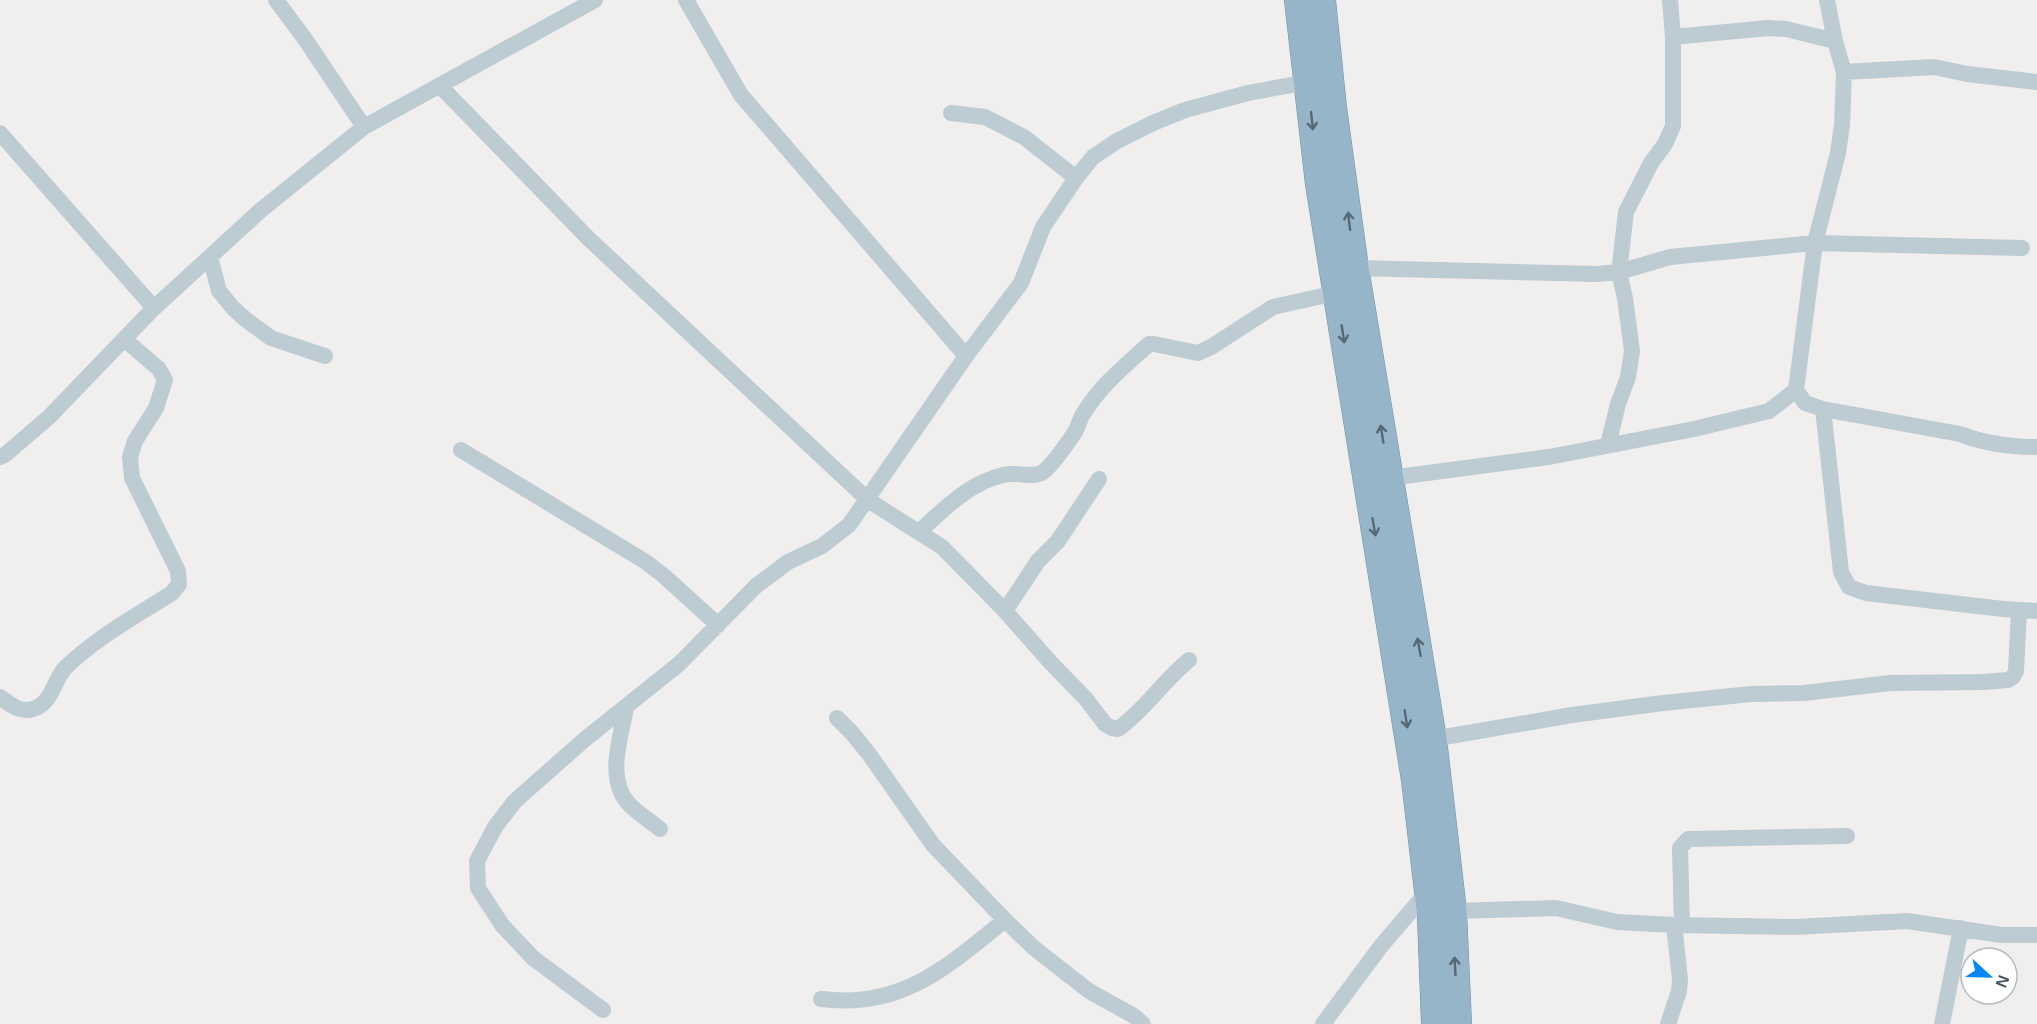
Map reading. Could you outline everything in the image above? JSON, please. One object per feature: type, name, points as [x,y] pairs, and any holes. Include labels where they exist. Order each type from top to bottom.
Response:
[{"type":"highway","points":[[1298,0],[1319,184],[1336,293],[1433,739],[1453,911],[1458,1024]]},
{"type":"highway","points":[[1322,0],[1400,676],[1428,891],[1435,1024]]},
{"type":"street","points":[[276,0],[364,127]]},
{"type":"street","points":[[686,0],[741,95],[966,356]]},
{"type":"street","points":[[1608,445],[1618,404],[1629,377],[1632,351],[1619,272],[1626,212],[1673,126],[1673,37],[1670,0]]},
{"type":"street","points":[[1827,0],[1844,72],[1842,125],[1838,153],[1815,243],[1796,390],[1805,403],[1823,409],[1960,434],[1981,442],[2037,447]]},
{"type":"street","points":[[0,457],[49,417],[154,308],[261,210],[364,127],[586,2]]},
{"type":"street","points":[[1673,37],[1768,28],[1786,29],[1835,41]]},
{"type":"street","points":[[1844,72],[1934,67],[1967,74],[2037,82]]},
{"type":"street","points":[[603,1010],[533,958],[502,925],[478,888],[477,861],[495,827],[515,801],[584,740],[679,664],[756,586],[788,562],[822,546],[849,525],[966,356],[1021,283],[1043,227],[1093,157],[1117,141],[1185,110],[1248,93],[1308,82]]},
{"type":"street","points":[[440,86],[588,238],[868,500],[942,547],[1005,611],[1086,699],[1105,724],[1118,729],[1128,722],[1189,660]]},
{"type":"street","points":[[951,113],[985,117],[1024,136],[1076,178]]},
{"type":"street","points":[[0,133],[154,308]]},
{"type":"street","points":[[1354,268],[1581,275],[1619,272],[1670,257],[1815,243],[2022,248]]},
{"type":"street","points":[[210,257],[219,291],[239,314],[271,338],[326,356]]},
{"type":"street","points":[[920,531],[962,494],[979,484],[1016,472],[1032,476],[1044,471],[1075,432],[1084,411],[1106,383],[1149,344],[1198,352],[1211,347],[1273,307],[1336,293]]},
{"type":"street","points":[[0,697],[19,710],[33,709],[48,700],[63,671],[85,648],[172,594],[179,584],[178,571],[132,478],[130,457],[135,441],[156,408],[165,380],[159,369],[124,339]]},
{"type":"street","points":[[1378,480],[1549,457],[1694,429],[1769,411],[1796,390]]},
{"type":"street","points":[[1823,409],[1841,572],[1849,587],[1866,593],[2037,611]]},
{"type":"street","points":[[461,450],[646,562],[718,625]]},
{"type":"street","points":[[1005,611],[1038,561],[1058,541],[1099,479]]},
{"type":"street","points":[[1433,739],[1572,715],[1750,694],[1804,693],[1890,683],[2008,680],[2016,671],[2019,610]]},
{"type":"street","points":[[626,708],[616,764],[619,786],[627,802],[660,829]]},
{"type":"street","points":[[837,718],[869,754],[933,845],[1005,920],[1035,948],[1089,991],[1134,1016],[1143,1024]]},
{"type":"street","points":[[1668,1024],[1679,990],[1680,848],[1688,839],[1847,836]]},
{"type":"street","points":[[1323,1024],[1381,946],[1428,891]]},
{"type":"street","points":[[1453,911],[1557,908],[1617,922],[1678,925],[1796,927],[1906,921],[2002,935],[2037,935]]},
{"type":"street","points":[[821,999],[844,1002],[872,998],[915,985],[950,965],[1005,920]]},
{"type":"street","points":[[1942,1024],[1961,928]]}]
